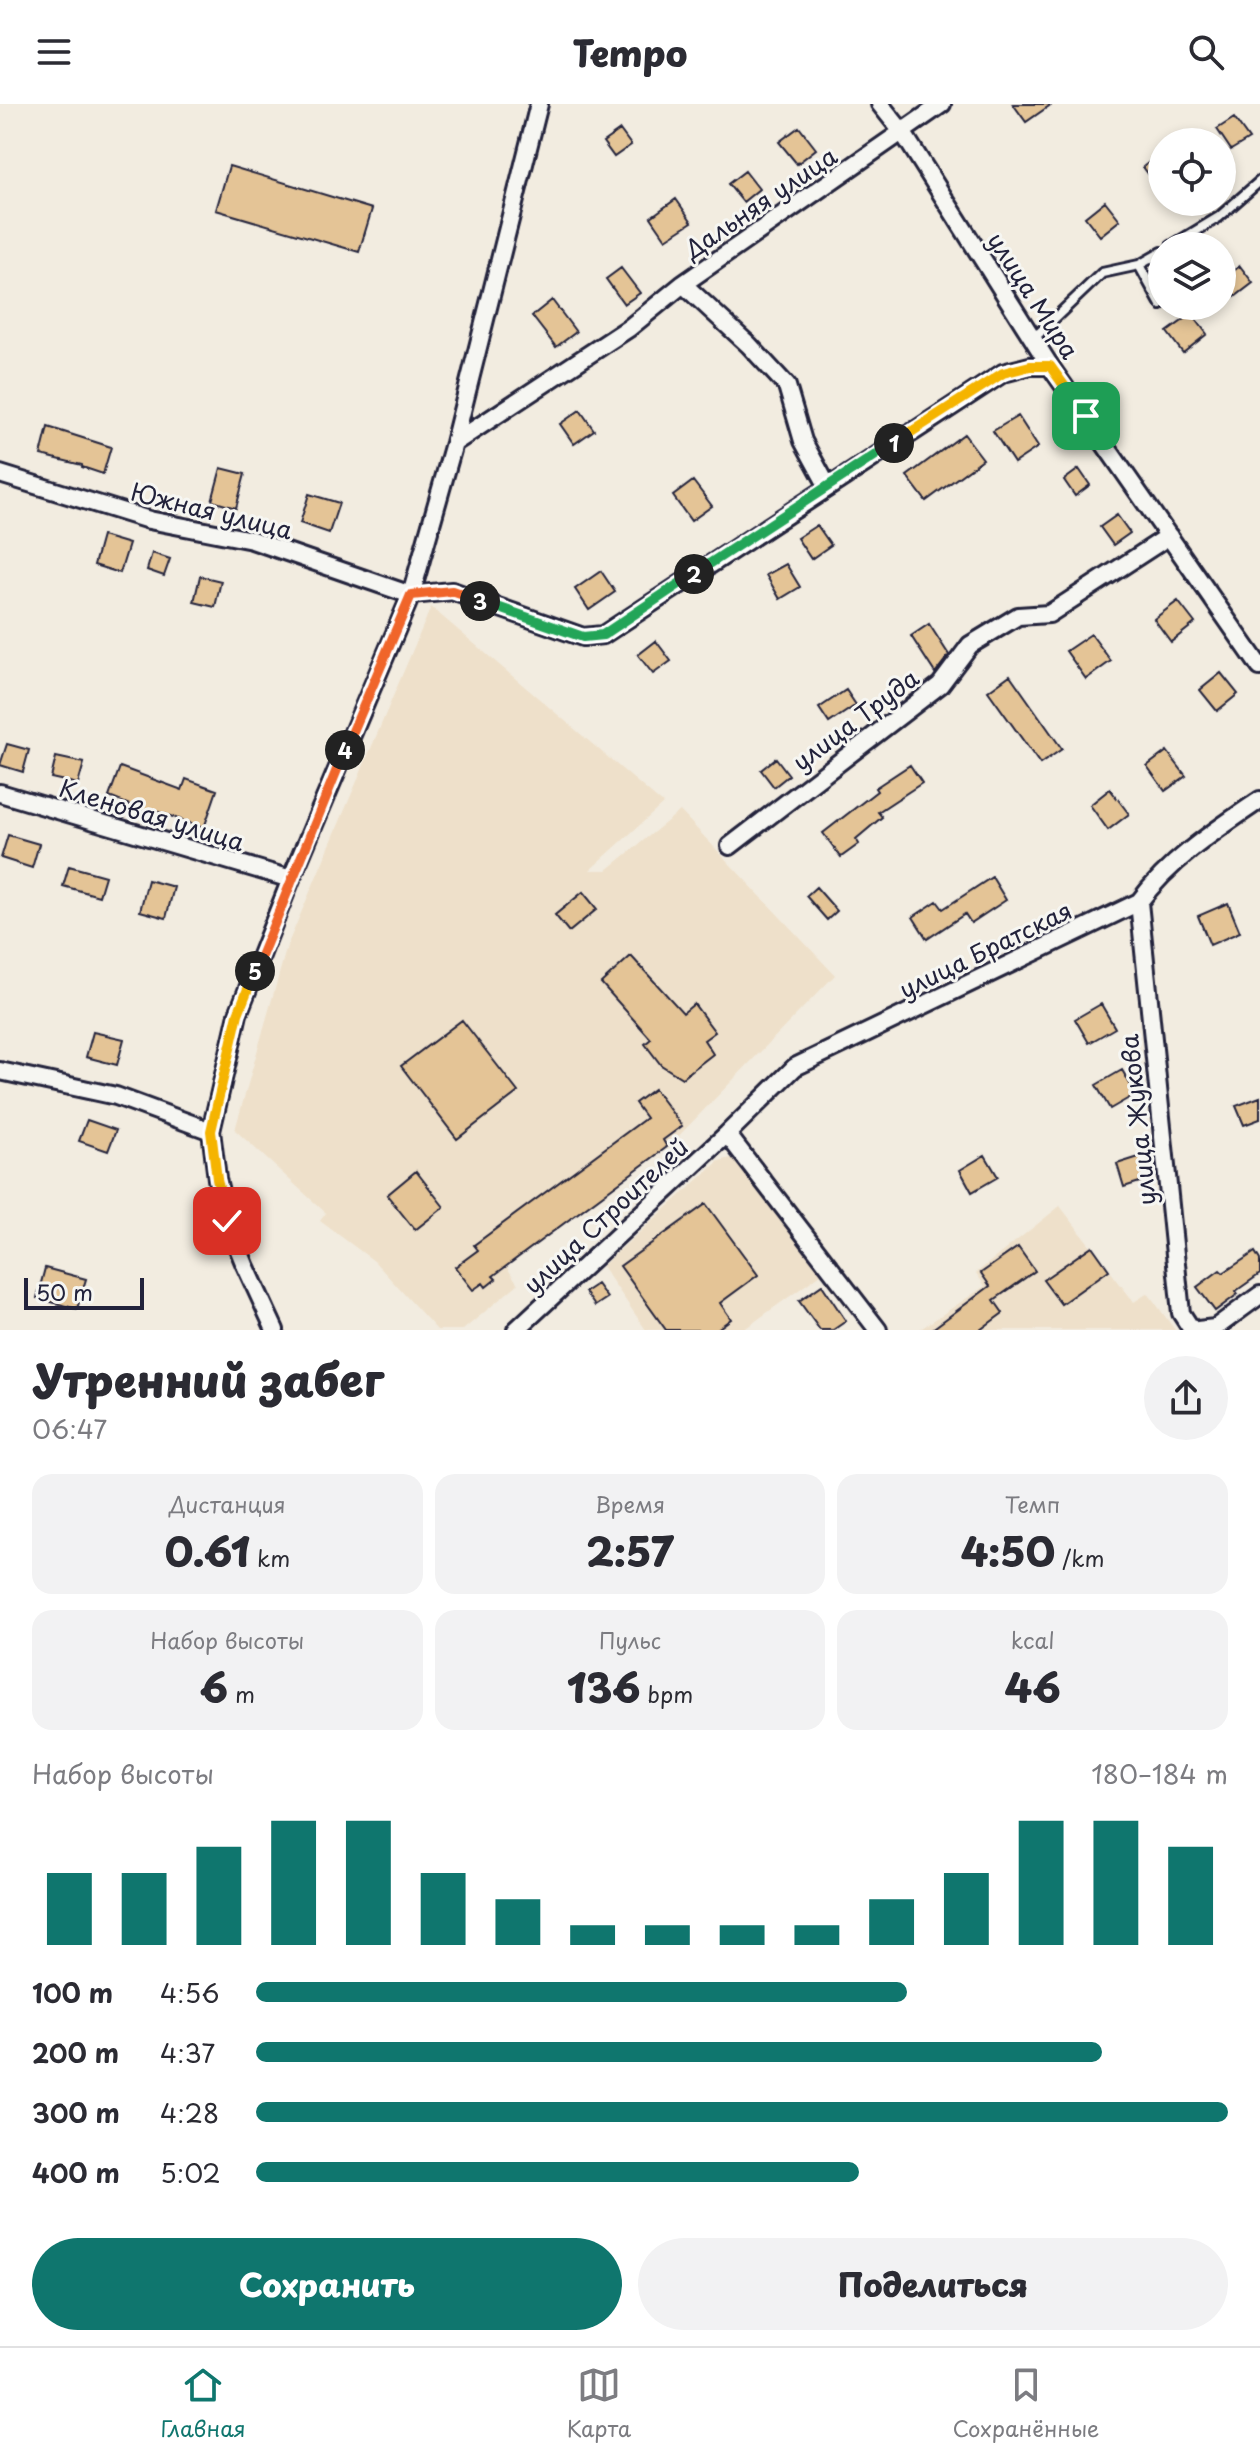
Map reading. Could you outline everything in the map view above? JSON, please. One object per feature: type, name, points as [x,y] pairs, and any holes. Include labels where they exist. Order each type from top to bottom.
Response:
[{"type":"street","points":[[275,1330],[227,1221],[217,1179],[211,1131],[238,1014],[291,879],[411,595],[454,443],[539,104]]},
{"type":"street","name":"улица Мира","points":[[880,104],[903,133],[1032,340],[1260,667]]},
{"type":"street","name":"Дальняя улица","points":[[454,443],[629,328],[683,284],[942,104]]},
{"type":"street","points":[[683,284],[749,345],[787,386],[803,441],[828,487]]},
{"type":"street","points":[[411,595],[452,591],[583,637],[603,635],[1003,373],[1030,366],[1050,366]]},
{"type":"street","name":"Южная улица","points":[[0,474],[149,520],[252,540],[411,595]]},
{"type":"street","name":"улица Труда","points":[[730,846],[940,685],[970,645],[1018,616],[1049,614],[1169,536]]},
{"type":"street","name":"Кленовая улица","points":[[0,793],[291,879]]},
{"type":"street","name":"улица Братская","points":[[727,1134],[795,1067],[1139,902],[1153,882],[1177,860],[1260,800]]},
{"type":"street","name":"улица Жукова","points":[[1139,902],[1181,1313],[1192,1330]]},
{"type":"street","points":[[0,1071],[116,1096],[211,1131]]},
{"type":"street","points":[[727,1134],[878,1330]]},
{"type":"street","name":"улица Строителей","points":[[516,1330],[727,1134]]},
{"type":"street","points":[[1198,1330],[1215,1328],[1260,1295]]},
{"type":"lane","points":[[1194,232],[1219,217],[1260,181]]},
{"type":"lane","points":[[1032,340],[1102,273],[1139,265],[1148,260]]},
{"type":"lane","points":[[1139,265],[1148,281]]},
{"type":"shaded area","points":[[431,607],[663,804],[590,870],[607,870],[680,811],[835,975],[668,1147],[506,1266],[518,1284],[463,1330],[437,1330],[374,1261],[320,1221],[326,1213],[235,1130],[287,946]]},
{"type":"shaded area","points":[[731,1158],[741,1162],[821,1274],[743,1330],[646,1330],[602,1266],[719,1161]]},
{"type":"shaded area","points":[[1060,1206],[1134,1302],[1148,1293],[1175,1330],[919,1330],[985,1286],[976,1273]]},
{"type":"building","points":[[1013,104],[1052,104],[1026,122]]},
{"type":"building","points":[[1234,118],[1249,139],[1236,147],[1236,128],[1219,128]]},
{"type":"building","points":[[799,127],[816,149],[797,164],[779,142]]},
{"type":"building","points":[[620,130],[631,145],[614,157],[603,142]]},
{"type":"building","points":[[229,166],[372,209],[359,252],[216,210]]},
{"type":"building","points":[[745,171],[759,189],[743,202],[728,184]]},
{"type":"building","points":[[676,199],[692,222],[666,239],[651,217]]},
{"type":"building","points":[[1105,201],[1120,220],[1100,236],[1085,217]]},
{"type":"building","points":[[1240,266],[1253,283],[1236,296],[1236,269]]},
{"type":"building","points":[[621,268],[640,293],[624,304],[606,279]]},
{"type":"building","points":[[552,300],[576,332],[556,347],[532,316]]},
{"type":"building","points":[[1184,320],[1196,320],[1207,334],[1183,353],[1167,332]]},
{"type":"building","points":[[580,410],[594,430],[574,444],[560,424]]},
{"type":"building","points":[[1018,416],[1038,447],[1014,463],[993,431]]},
{"type":"building","points":[[48,427],[111,447],[103,474],[82,465],[41,455]]},
{"type":"building","points":[[964,434],[983,459],[926,501],[907,476]]},
{"type":"building","points":[[221,468],[245,474],[236,508],[212,501]]},
{"type":"building","points":[[1079,469],[1090,485],[1075,496],[1064,480]]},
{"type":"building","points":[[693,481],[712,506],[691,521],[673,496]]},
{"type":"building","points":[[309,494],[339,503],[329,533],[300,523]]},
{"type":"building","points":[[1117,515],[1130,533],[1113,545],[1100,527]]},
{"type":"building","points":[[817,525],[831,545],[811,559],[797,538]]},
{"type":"building","points":[[102,536],[129,544],[120,573],[94,565]]},
{"type":"building","points":[[152,553],[170,559],[164,576],[147,570]]},
{"type":"building","points":[[786,564],[800,587],[780,599],[766,575]]},
{"type":"building","points":[[601,571],[615,592],[589,610],[575,589]]},
{"type":"building","points":[[200,576],[221,581],[215,607],[194,602]]},
{"type":"building","points":[[1178,601],[1195,623],[1171,642],[1154,619]]},
{"type":"building","points":[[929,624],[949,655],[935,673],[911,636]]},
{"type":"building","points":[[1091,634],[1111,661],[1086,679],[1066,651]]},
{"type":"building","points":[[656,641],[671,661],[653,674],[638,655]]},
{"type":"building","points":[[1221,673],[1238,694],[1217,711],[1200,690]]},
{"type":"building","points":[[1010,675],[1062,749],[1040,764],[988,691]]},
{"type":"building","points":[[846,690],[856,705],[829,723],[819,708]]},
{"type":"building","points":[[7,744],[29,750],[23,772],[0,765]]},
{"type":"building","points":[[1167,751],[1186,776],[1165,791],[1147,766]]},
{"type":"building","points":[[56,757],[84,763],[78,784],[51,778]]},
{"type":"building","points":[[776,758],[789,775],[774,787],[761,770]]},
{"type":"building","points":[[910,765],[922,783],[878,812],[882,817],[856,839],[859,844],[841,857],[823,833],[877,791],[875,788]]},
{"type":"building","points":[[120,767],[182,790],[186,779],[217,790],[204,828],[159,812],[158,816],[109,797]]},
{"type":"building","points":[[1110,789],[1129,814],[1108,830],[1090,805]]},
{"type":"building","points":[[8,835],[39,844],[32,868],[1,858]]},
{"type":"building","points":[[69,866],[105,876],[99,896],[63,886]]},
{"type":"building","points":[[992,877],[1006,900],[971,923],[965,914],[927,939],[913,917],[937,901],[943,909]]},
{"type":"building","points":[[148,880],[174,887],[166,918],[140,911]]},
{"type":"building","points":[[816,887],[837,911],[827,920],[806,896]]},
{"type":"building","points":[[583,892],[597,909],[569,932],[555,915]]},
{"type":"building","points":[[1228,903],[1240,932],[1210,945],[1198,916]]},
{"type":"building","points":[[631,956],[683,1013],[694,1004],[715,1032],[704,1040],[713,1054],[682,1078],[661,1065],[645,1044],[651,1039],[601,983]]},
{"type":"building","points":[[1101,1004],[1115,1028],[1089,1043],[1075,1019]]},
{"type":"building","points":[[462,1020],[518,1092],[457,1139],[401,1066]]},
{"type":"building","points":[[93,1032],[124,1039],[117,1065],[86,1057]]},
{"type":"building","points":[[1122,1070],[1136,1094],[1110,1109],[1096,1085]]},
{"type":"building","points":[[654,1089],[682,1126],[663,1140],[667,1147],[493,1276],[496,1279],[486,1287],[483,1283],[473,1290],[455,1267],[478,1250],[474,1245],[646,1118],[635,1103]]},
{"type":"building","points":[[1260,1097],[1260,1119],[1244,1125],[1236,1106]]},
{"type":"building","points":[[87,1120],[116,1130],[108,1151],[79,1141]]},
{"type":"building","points":[[985,1155],[998,1177],[972,1192],[960,1170]]},
{"type":"building","points":[[1142,1156],[1149,1179],[1124,1187],[1117,1164]]},
{"type":"building","points":[[416,1171],[444,1207],[415,1230],[387,1195]]},
{"type":"building","points":[[706,1204],[758,1275],[720,1303],[731,1319],[716,1330],[666,1330],[620,1266]]},
{"type":"building","points":[[1092,1246],[1109,1270],[1061,1304],[1043,1280]]},
{"type":"building","points":[[1018,1247],[1035,1271],[994,1300],[1003,1313],[980,1330],[931,1330],[990,1286],[981,1273]]},
{"type":"building","points":[[1255,1252],[1260,1260],[1260,1274],[1215,1311],[1197,1287],[1220,1270],[1223,1273]]},
{"type":"building","points":[[45,1268],[86,1279],[77,1309],[37,1298]]},
{"type":"building","points":[[597,1284],[607,1298],[595,1306],[585,1292]]},
{"type":"building","points":[[822,1285],[846,1321],[833,1330],[820,1330],[799,1301]]},
{"type":"route","points":[[227,1221],[217,1179],[211,1131],[238,1014],[291,879],[411,595],[452,591],[583,637],[603,635],[1003,373],[1030,366],[1050,366],[1086,416]]}]
